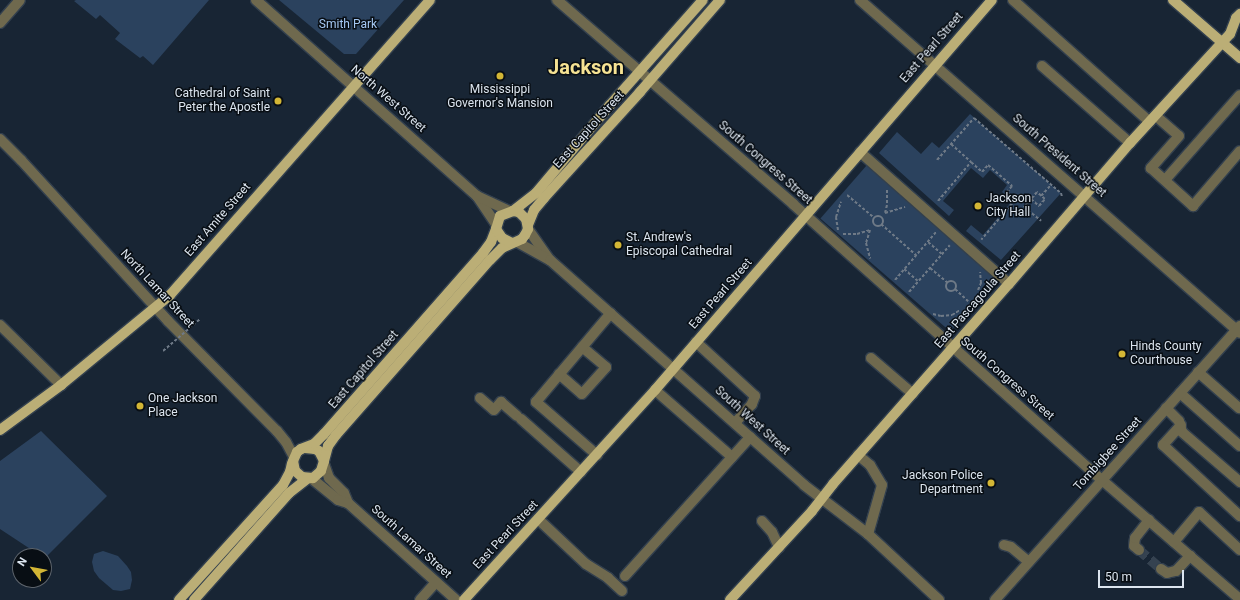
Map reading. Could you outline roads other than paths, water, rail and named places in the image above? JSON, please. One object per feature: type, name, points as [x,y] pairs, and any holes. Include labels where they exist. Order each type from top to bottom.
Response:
[{"type":"main road","name":"East Amite Street","points":[[0,430],[61,385],[170,295],[430,0]]},
{"type":"main road","name":"East Capitol Street","points":[[511,211],[536,193],[639,72],[703,0]]},
{"type":"main road","name":"East Capitol Street","points":[[528,227],[538,205],[650,81],[720,0]]},
{"type":"main road","name":"East Pearl Street","points":[[464,600],[655,390],[992,0]]},
{"type":"main road","points":[[1174,0],[1240,58]]},
{"type":"main road","name":"East Pascagoula Street","points":[[730,600],[812,511],[858,455],[1086,197],[1130,143],[1222,42],[1235,33],[1236,18],[1240,14]]},
{"type":"main road","points":[[511,211],[523,215],[528,227],[526,235],[515,242],[502,238],[496,227],[500,216],[511,211]]},
{"type":"main road","name":"East Capitol Street","points":[[305,448],[314,444],[324,434],[483,253],[491,242],[496,227]]},
{"type":"main road","name":"East Capitol Street","points":[[324,462],[328,446],[336,435],[498,251],[515,242]]},
{"type":"main road","points":[[179,600],[283,485],[290,472],[293,459],[297,452],[305,448],[315,448],[319,451],[324,462],[318,475],[309,478],[288,493],[194,600]]},
{"type":"main road","points":[[293,459],[295,471],[298,474],[309,478]]},
{"type":"street","points":[[0,23],[20,0]]},
{"type":"street","name":"North West Street","points":[[256,0],[477,196],[496,227]]},
{"type":"street","name":"South Congress Street","points":[[557,0],[806,216],[1102,480],[1240,599]]},
{"type":"street","name":"South President Street","points":[[860,0],[1239,329]]},
{"type":"street","points":[[1013,0],[1153,119],[1179,136],[1151,168],[1193,206],[1240,151]]},
{"type":"street","points":[[1042,66],[1130,143]]},
{"type":"street","points":[[1165,180],[1240,94]]},
{"type":"street","name":"North Lamar Street","points":[[0,140],[26,166],[155,308],[277,431],[286,442],[293,459]]},
{"type":"street","points":[[860,152],[1009,284]]},
{"type":"street","points":[[477,196],[511,211]]},
{"type":"street","name":"South West Street","points":[[528,227],[550,260]]},
{"type":"street","name":"South West Street","points":[[515,242],[550,260],[611,312],[804,485],[868,534],[939,600]]},
{"type":"street","points":[[597,455],[536,402],[611,312]]},
{"type":"street","points":[[0,325],[61,385]]},
{"type":"street","name":"Tombigbee Street","points":[[995,600],[1198,372],[1239,329]]},
{"type":"street","points":[[696,342],[755,396],[752,404],[735,423]]},
{"type":"street","points":[[559,374],[582,394],[606,367],[582,347]]},
{"type":"street","points":[[871,358],[913,394]]},
{"type":"street","points":[[1198,372],[1239,408]]},
{"type":"street","points":[[655,390],[732,457]]},
{"type":"street","points":[[1180,393],[1240,446]]},
{"type":"street","points":[[480,398],[494,410],[501,402],[582,472]]},
{"type":"street","points":[[1166,408],[1181,424],[1182,432],[1240,482]]},
{"type":"street","points":[[1181,424],[1163,445],[1240,516]]},
{"type":"street","points":[[625,576],[750,437]]},
{"type":"street","points":[[858,455],[870,466],[882,485],[868,534]]},
{"type":"street","name":"South Lamar Street","points":[[324,462],[329,478],[344,493],[348,503]]},
{"type":"street","name":"South Lamar Street","points":[[309,478],[338,500],[348,503],[456,600]]},
{"type":"street","points":[[1174,542],[1200,512],[1240,550]]},
{"type":"street","points":[[538,519],[586,564],[608,578],[622,591]]},
{"type":"street","points":[[762,520],[772,532],[779,547]]},
{"type":"street","points":[[1139,550],[1134,546],[1135,538],[1149,520]]},
{"type":"street","points":[[1161,569],[1167,573],[1176,571],[1190,556]]},
{"type":"street","points":[[420,600],[436,582]]},
{"type":"tunnel","points":[[1139,550],[1161,569]]},
{"type":"place","name":"Mississippi Governor's Mansion","points":[[500,76]]},
{"type":"place","name":"Cathedral of Saint Peter the Apostle","points":[[278,101]]},
{"type":"place","name":"Jackson City Hall","points":[[978,206]]},
{"type":"place","name":"St. Andrew's Episcopal Cathedral","points":[[618,245]]},
{"type":"place","name":"Hinds County Courthouse","points":[[1122,354]]},
{"type":"place","name":"One Jackson Place","points":[[140,406]]},
{"type":"place","name":"Jackson Police Department","points":[[991,483]]},
{"type":"district","name":"Jackson","points":[[586,67]]},
{"type":"park label","name":"Smith Park","points":[[348,25]]}]
